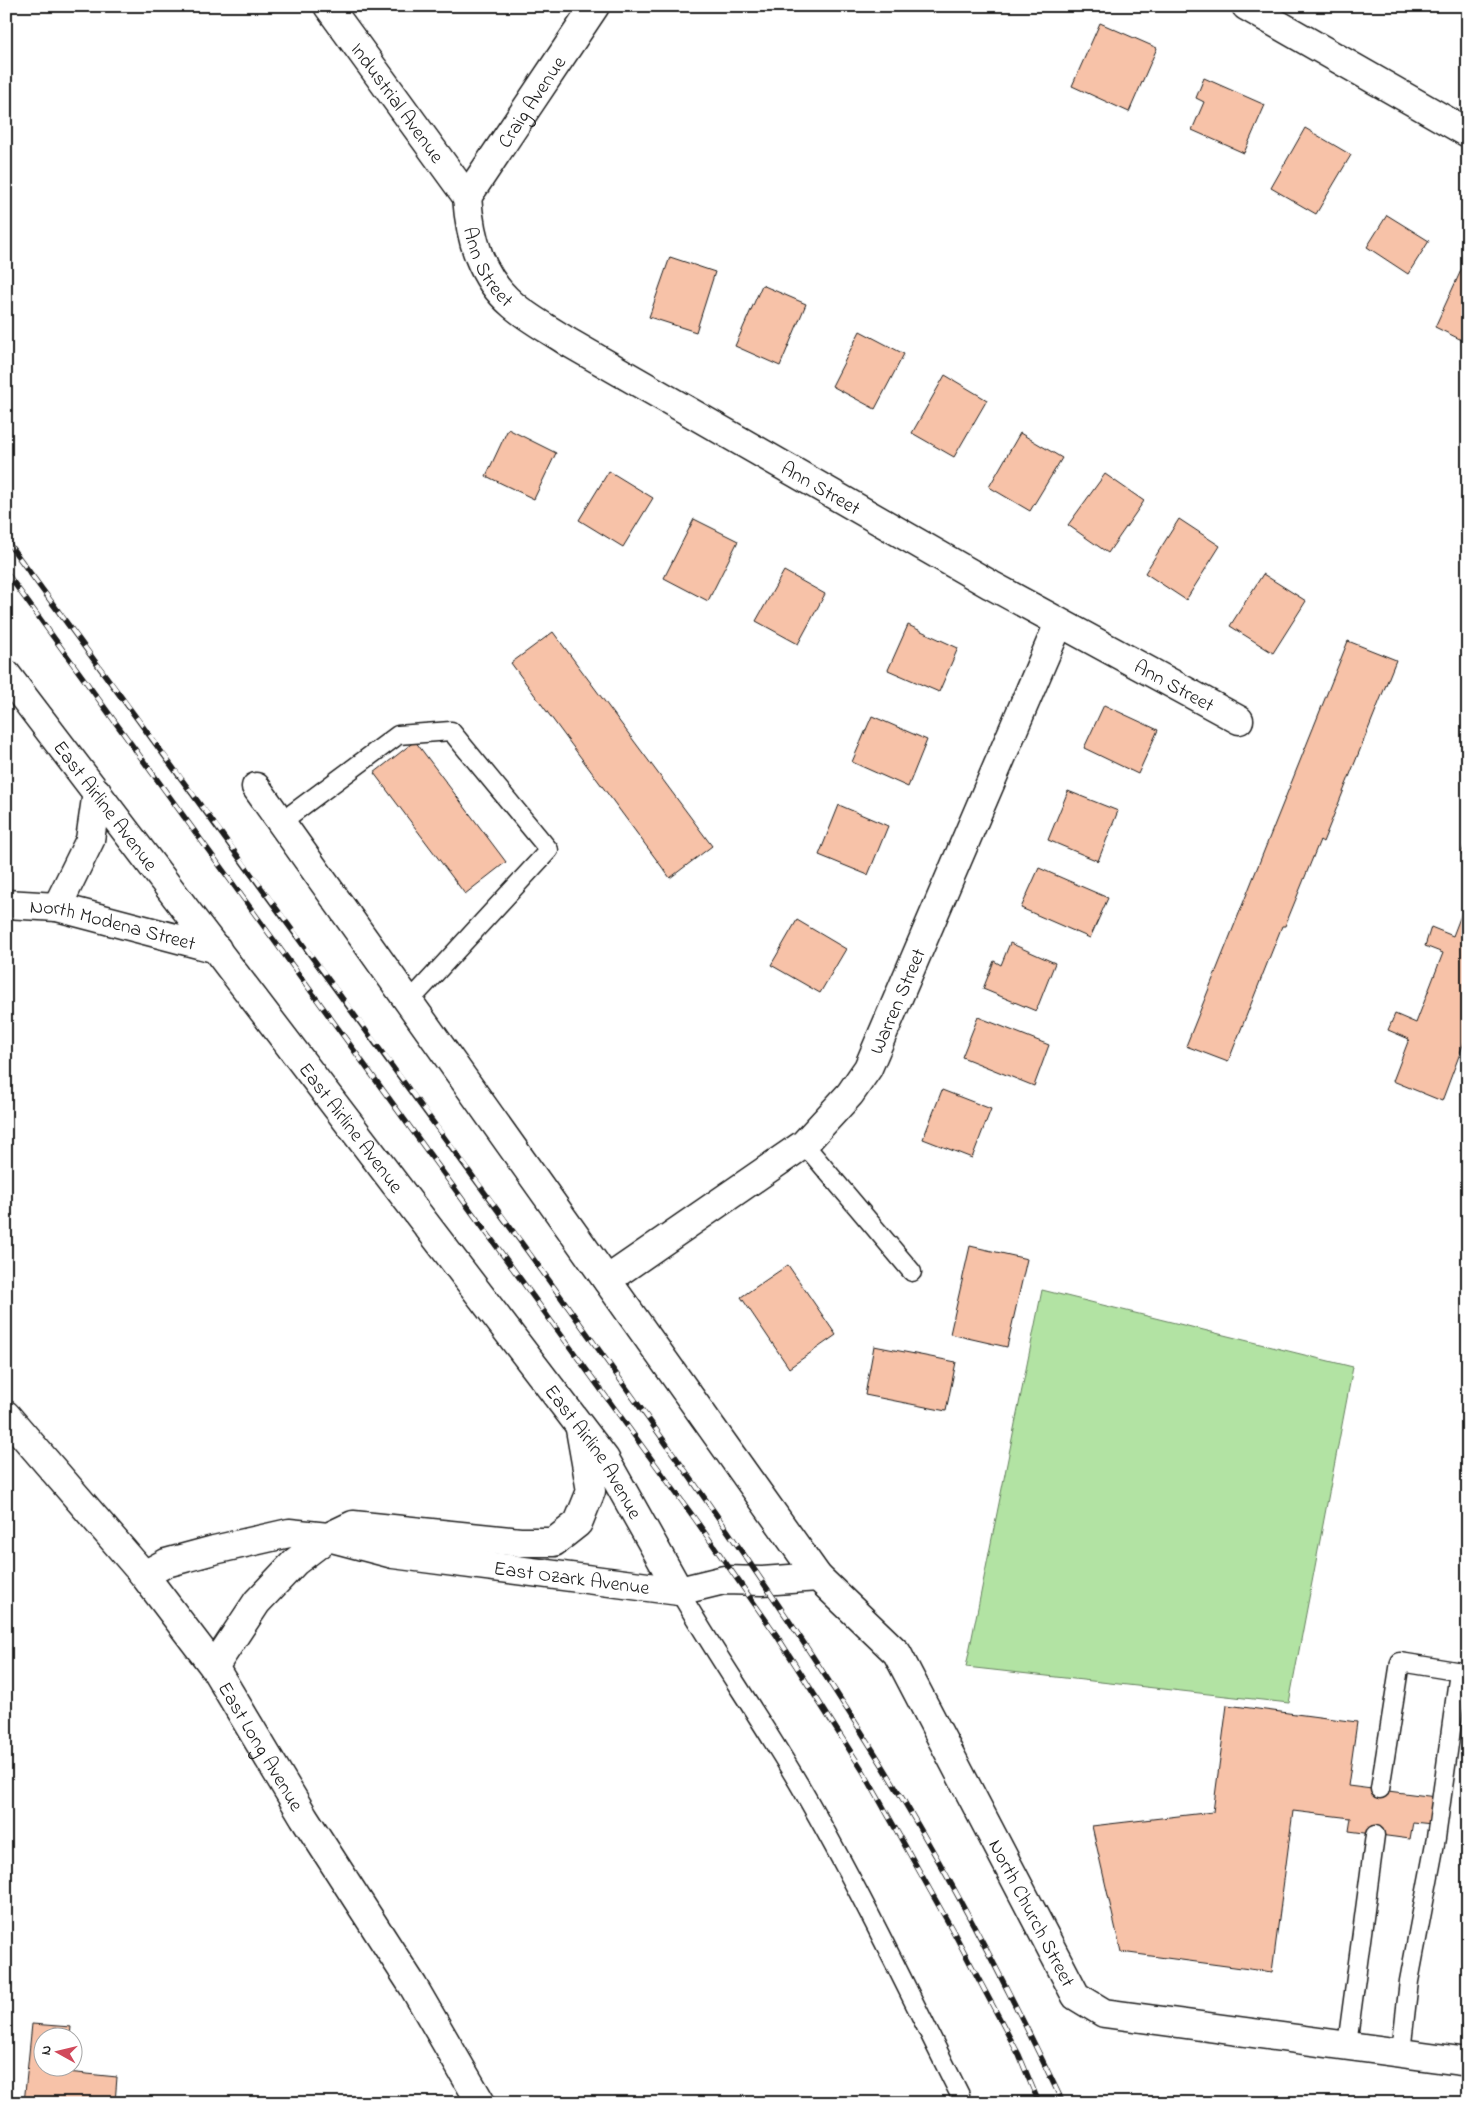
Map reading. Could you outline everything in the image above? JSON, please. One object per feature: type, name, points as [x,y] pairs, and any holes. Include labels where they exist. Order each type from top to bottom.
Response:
[{"type":"street","name":"Industrial Avenue","points":[[328,6],[467,197]]},
{"type":"street","name":"Craig Avenue","points":[[467,197],[595,6]]},
{"type":"street","points":[[1246,6],[1468,133]]},
{"type":"street","name":"Ann Street","points":[[467,197],[469,226],[477,256],[492,282],[512,305],[568,342],[991,585],[1239,720]]},
{"type":"street","name":"Warren Street","points":[[607,1280],[804,1144],[850,1094],[868,1068],[1060,623]]},
{"type":"street","name":"East Airline Avenue","points":[[6,674],[605,1459],[679,1591]]},
{"type":"street","points":[[256,787],[818,1577]]},
{"type":"street","points":[[57,907],[90,840],[97,792]]},
{"type":"street","name":"North Modena Street","points":[[6,904],[57,907],[217,949]]},
{"type":"street","name":"East Long Avenue","points":[[6,1415],[144,1575],[214,1667],[304,1817],[413,1986],[481,2103]]},
{"type":"street","points":[[214,1667],[257,1602],[295,1562],[328,1536],[353,1525],[520,1542],[554,1542],[578,1523],[591,1491],[579,1427]]},
{"type":"street","name":"East Ozark Avenue","points":[[144,1575],[166,1563],[289,1533],[328,1536],[393,1554],[679,1591],[724,1580],[762,1581],[818,1577]]},
{"type":"street","name":"North Church Street","points":[[818,1577],[897,1653],[1076,1996],[1104,2013],[1468,2062]]},
{"type":"lane","points":[[281,822],[398,735],[451,731],[548,850],[409,1002]]},
{"type":"lane","points":[[804,1144],[912,1272]]},
{"type":"lane","points":[[679,1591],[700,1628],[760,1719],[804,1792],[851,1877],[960,2095]]},
{"type":"lane","points":[[1380,1789],[1400,1662],[1463,1673],[1436,1838],[1409,1981],[1401,2052]]},
{"type":"lane","points":[[1347,2045],[1375,1835]]},
{"type":"green space","points":[[1042,1290],[1353,1367],[1289,1703],[966,1667]]},
{"type":"building","points":[[1100,23],[1157,48],[1129,112],[1072,86]]},
{"type":"building","points":[[1204,78],[1265,105],[1244,153],[1192,130],[1204,102],[1196,98]]},
{"type":"building","points":[[1305,128],[1351,155],[1316,214],[1271,188]]},
{"type":"building","points":[[1387,215],[1429,241],[1408,274],[1367,247]]},
{"type":"building","points":[[670,257],[715,272],[696,332],[649,317]]},
{"type":"building","points":[[1463,266],[1468,268],[1468,343],[1435,327]]},
{"type":"building","points":[[762,285],[806,304],[780,366],[735,346]]},
{"type":"building","points":[[860,331],[904,354],[875,409],[832,386]]},
{"type":"building","points":[[945,375],[987,400],[954,457],[912,433]]},
{"type":"building","points":[[508,429],[556,453],[534,499],[486,476]]},
{"type":"building","points":[[1020,433],[1062,458],[1030,511],[989,487]]},
{"type":"building","points":[[609,471],[653,498],[623,547],[579,520]]},
{"type":"building","points":[[1105,474],[1144,501],[1108,553],[1068,525]]},
{"type":"building","points":[[694,519],[738,541],[708,601],[664,578]]},
{"type":"building","points":[[1179,519],[1220,546],[1186,600],[1145,573]]},
{"type":"building","points":[[784,571],[825,594],[798,644],[756,621]]},
{"type":"building","points":[[1263,574],[1306,601],[1273,653],[1230,626]]},
{"type":"building","points":[[908,625],[958,648],[939,692],[888,670]]},
{"type":"building","points":[[553,632],[712,846],[670,878],[511,663]]},
{"type":"building","points":[[1348,641],[1396,660],[1323,842],[1320,840],[1285,926],[1282,926],[1228,1062],[1186,1046]]},
{"type":"building","points":[[1104,705],[1158,730],[1138,774],[1084,748]]},
{"type":"building","points":[[872,716],[927,740],[908,787],[852,762]]},
{"type":"building","points":[[415,741],[506,862],[465,894],[374,773]]},
{"type":"building","points":[[1068,791],[1118,811],[1098,861],[1048,840]]},
{"type":"building","points":[[839,805],[888,826],[868,875],[819,855]]},
{"type":"building","points":[[1468,837],[1468,857],[1461,854]]},
{"type":"building","points":[[1039,868],[1108,898],[1090,938],[1021,908]]},
{"type":"building","points":[[1468,897],[1468,1032],[1442,1101],[1393,1081],[1409,1039],[1388,1030],[1395,1014],[1416,1023],[1443,953],[1425,946],[1431,927],[1453,936]]},
{"type":"building","points":[[797,920],[846,949],[820,993],[771,965]]},
{"type":"building","points":[[1010,943],[1055,963],[1036,1011],[983,989],[994,961],[1001,965]]},
{"type":"building","points":[[978,1017],[1049,1045],[1034,1086],[962,1057]]},
{"type":"building","points":[[942,1090],[991,1109],[972,1158],[923,1139]]},
{"type":"building","points":[[970,1246],[1027,1259],[1007,1347],[950,1334]]},
{"type":"building","points":[[788,1265],[836,1335],[789,1368],[741,1297]]},
{"type":"building","points":[[874,1346],[956,1362],[946,1411],[865,1395]]},
{"type":"building","points":[[1227,1705],[1357,1722],[1348,1786],[1436,1797],[1432,1824],[1413,1822],[1410,1839],[1349,1831],[1351,1818],[1293,1811],[1272,1972],[1121,1952],[1092,1826],[1213,1812]]},
{"type":"building","points":[[32,2024],[58,2026],[32,2026],[32,2076],[82,2076],[82,2074],[117,2077],[115,2103],[24,2103]]},
{"type":"railway","points":[[6,540],[545,1275],[755,1570],[874,1752],[925,1837],[997,1969],[1063,2103]]},
{"type":"railway","points":[[6,572],[695,1519],[777,1636],[863,1771],[953,1931],[1019,2055],[1039,2103]]}]
